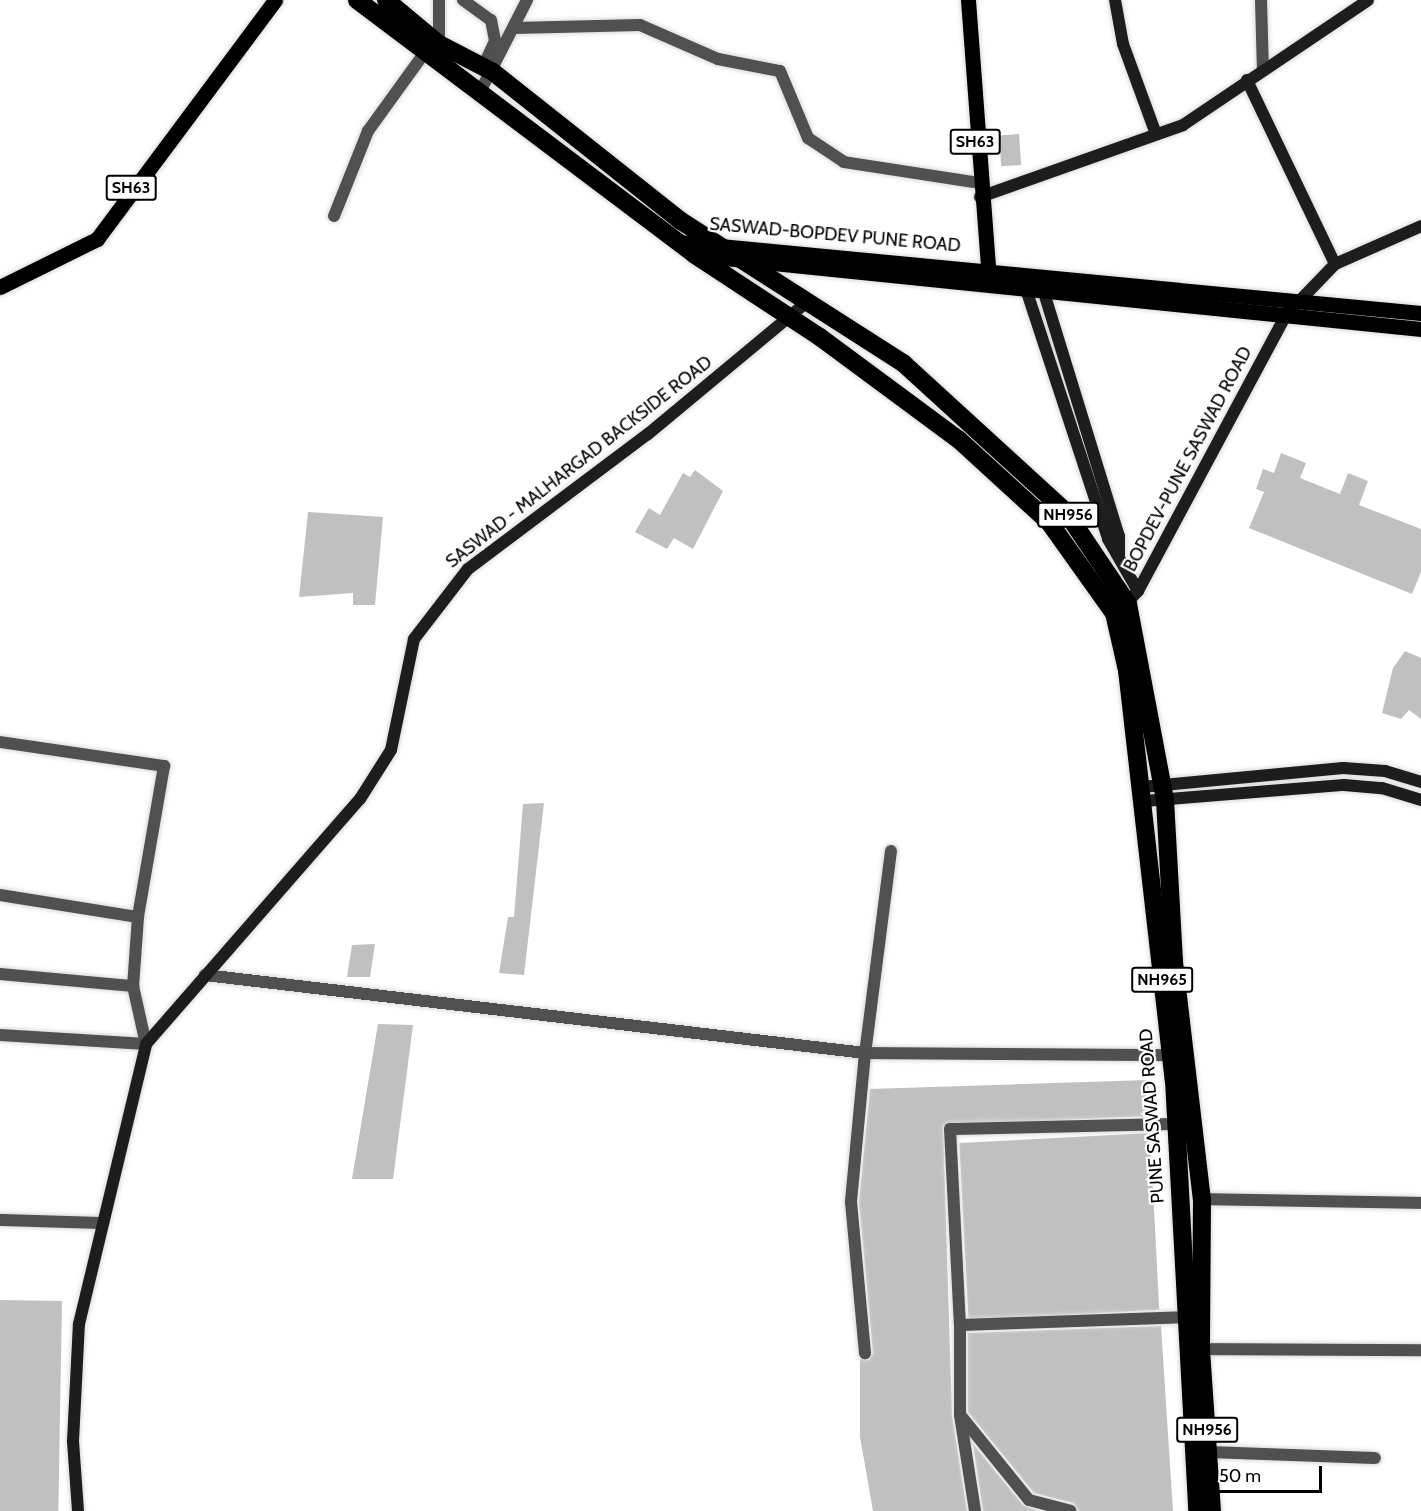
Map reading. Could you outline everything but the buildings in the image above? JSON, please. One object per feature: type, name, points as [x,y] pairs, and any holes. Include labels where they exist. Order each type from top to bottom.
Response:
[{"type":"highway","name":"NH956","points":[[357,0],[423,55],[481,90],[694,255],[789,317],[958,439],[1049,522]]},
{"type":"highway","name":"NH956","points":[[386,0],[488,70],[711,242],[747,260],[807,302],[903,363],[1066,512],[1126,603],[1164,792],[1178,1054],[1202,1199],[1193,1349]]},
{"type":"highway","name":"NH965","points":[[1049,522],[1126,603]]},
{"type":"highway","name":"PUNE SASWAD ROAD","points":[[1126,603],[1143,794],[1178,1054],[1176,1124],[1184,1317],[1193,1349],[1208,1452],[1212,1511]]},
{"type":"highway","name":"PUNE SASWAD ROAD","points":[[1193,1349],[1197,1511]]},
{"type":"main road","name":"SH63","points":[[0,286],[97,239],[275,0]]},
{"type":"main road","name":"SH63","points":[[968,0],[980,190],[989,276]]},
{"type":"main road","name":"SASWAD-BOPDEV PUNE ROAD","points":[[678,242],[711,242],[989,276]]},
{"type":"main road","name":"SASWAD-BOPDEV PUNE ROAD","points":[[694,255],[989,276]]},
{"type":"main road","points":[[989,276],[1042,286],[1421,329]]},
{"type":"main road","points":[[1042,286],[1296,301],[1421,313]]},
{"type":"street","points":[[439,0],[440,39]]},
{"type":"street","points":[[334,216],[368,131],[423,55],[440,39],[448,0]]},
{"type":"street","points":[[463,0],[491,20],[495,41],[481,90]]},
{"type":"street","points":[[488,70],[514,28],[527,0]]},
{"type":"street","points":[[1115,0],[1124,44],[1156,134]]},
{"type":"street","points":[[1261,0],[1263,70]]},
{"type":"street","points":[[514,28],[640,26],[718,59],[780,71],[808,138],[844,162],[980,190],[1183,124],[1368,0]]},
{"type":"street","points":[[1247,80],[1335,264]]},
{"type":"street","name":"BOPDEV-PUNE SASWAD ROAD","points":[[1126,603],[1286,315],[1296,301],[1335,264],[1421,226]]},
{"type":"street","points":[[1024,283],[1119,555],[1126,603]]},
{"type":"street","points":[[1042,286],[1098,490]]},
{"type":"street","name":"SASWAD - MALHARGAD BACKSIDE ROAD","points":[[78,1511],[73,1441],[79,1324],[146,1044],[360,799],[391,750],[414,639],[468,569],[648,434],[807,302]]},
{"type":"street","points":[[0,742],[164,766],[138,917],[133,986],[146,1044],[0,1035]]},
{"type":"street","points":[[1143,794],[1343,768],[1379,770],[1421,783]]},
{"type":"street","points":[[1378,787],[1379,770]]},
{"type":"street","points":[[1164,792],[1378,787],[1421,800]]},
{"type":"street","points":[[865,1353],[851,1202],[865,1053],[891,850]]},
{"type":"street","points":[[0,895],[138,917]]},
{"type":"street","points":[[0,974],[133,986]]},
{"type":"street","points":[[205,975],[865,1053],[1178,1054]]},
{"type":"street","points":[[975,1511],[960,1415],[960,1325],[950,1129],[1176,1124]]},
{"type":"street","points":[[1202,1199],[1421,1203]]},
{"type":"street","points":[[0,1220],[103,1223]]},
{"type":"street","points":[[960,1325],[1184,1317]]},
{"type":"street","points":[[1193,1349],[1421,1350]]},
{"type":"street","points":[[960,1415],[1029,1500],[1071,1511]]},
{"type":"street","points":[[1208,1452],[1375,1458]]}]
